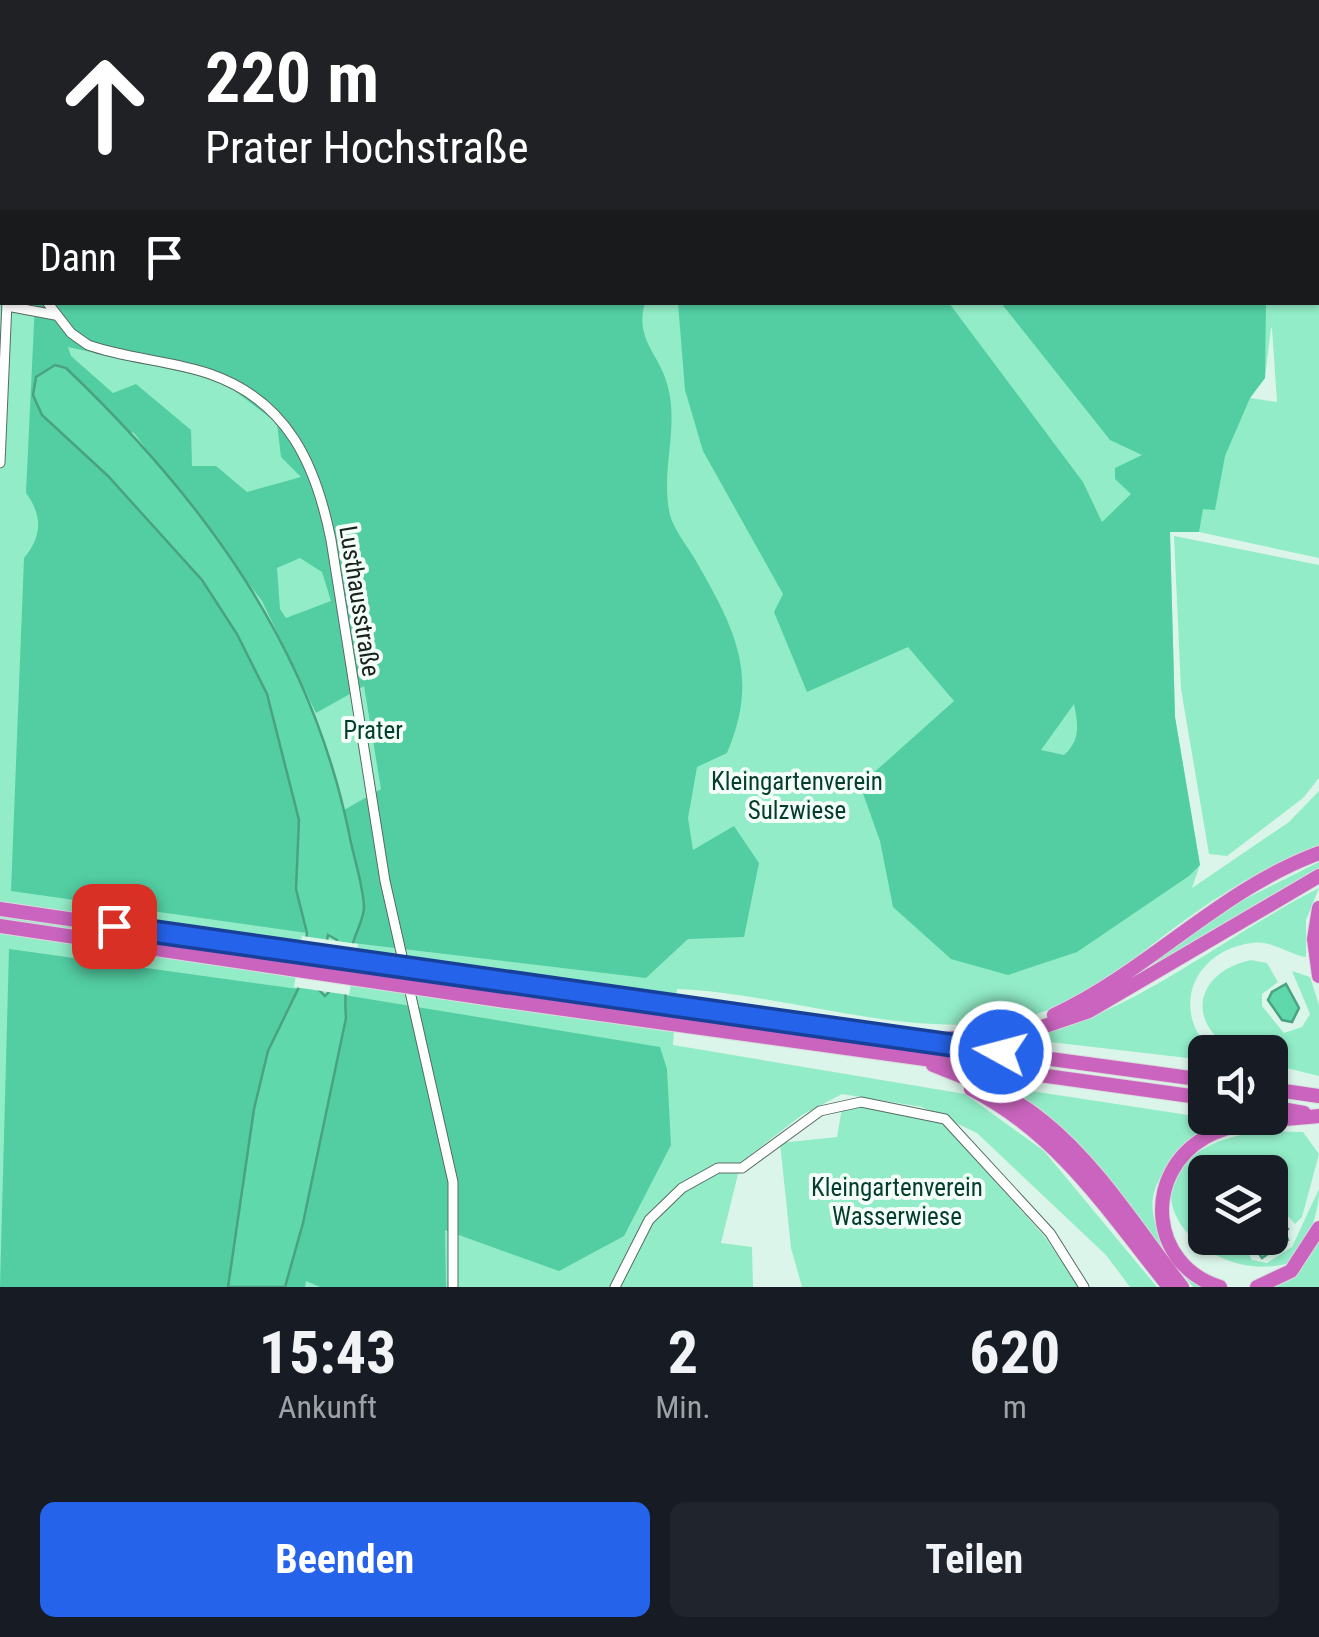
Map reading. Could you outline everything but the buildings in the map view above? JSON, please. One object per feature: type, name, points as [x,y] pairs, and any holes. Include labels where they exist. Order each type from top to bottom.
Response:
[{"type":"highway","points":[[1016,1030],[1087,999],[1241,890],[1318,853]]},
{"type":"highway","points":[[924,1042],[1052,1024],[1103,1004],[1319,876]]},
{"type":"highway","points":[[1319,908],[1314,939],[1319,976]]},
{"type":"highway","points":[[0,909],[1188,1078]]},
{"type":"highway","points":[[0,926],[1188,1096]]},
{"type":"highway","points":[[908,1056],[998,1104],[1043,1136],[1080,1173],[1169,1287]]},
{"type":"highway","points":[[908,1056],[978,1082],[1043,1120],[1089,1168],[1182,1287]]},
{"type":"highway","points":[[1288,1092],[1319,1096]]},
{"type":"highway","points":[[1288,1110],[1319,1115]]},
{"type":"highway","points":[[1220,1287],[1186,1268],[1165,1236],[1161,1199],[1171,1171],[1190,1148],[1217,1132],[1319,1115]]},
{"type":"highway","points":[[1257,1287],[1292,1271],[1319,1228]]},
{"type":"street","points":[[0,463],[7,305]]},
{"type":"street","points":[[12,305],[55,314]]},
{"type":"street","name":"Lusthausstraße","points":[[49,305],[88,345],[210,374],[253,396],[290,429],[308,456],[321,490],[331,540],[385,881],[453,1182],[453,1287]]},
{"type":"street","points":[[615,1287],[638,1235],[656,1210],[700,1176],[718,1168],[742,1168],[814,1114],[845,1103],[883,1105],[945,1119],[1050,1234],[1084,1287]]},
{"type":"green space","name":"Prater","points":[[0,305],[1319,305],[1319,558],[1199,532],[1170,532],[1175,717],[1200,865],[1192,888],[1289,822],[1319,791],[1319,846],[1222,895],[1090,989],[1053,1008],[1010,1020],[964,1025],[916,1023],[677,989],[673,1045],[965,1094],[1044,1151],[1157,1287],[1130,1287],[1106,1255],[977,1133],[922,1107],[842,1094],[802,1115],[741,1162],[721,1243],[752,1247],[753,1287],[0,1287]],"holes":[[[1271,328],[1277,402],[1250,398],[1265,378]]]},
{"type":"green space","points":[[35,305],[645,305],[645,337],[664,375],[671,403],[667,483],[670,515],[722,609],[739,654],[742,700],[737,725],[727,753],[697,767],[688,818],[693,850],[734,826],[759,863],[744,937],[688,939],[646,978],[353,943],[364,910],[344,810],[381,789],[364,686],[316,713],[262,601],[134,433],[42,415],[108,476],[202,580],[237,634],[267,694],[299,820],[296,889],[307,933],[11,891],[24,558],[37,534],[35,510],[26,493]],"holes":[[[68,347],[205,377],[230,387],[277,423],[281,457],[301,477],[247,492],[216,466],[192,466],[191,430],[136,384],[113,393],[71,356]],[[300,558],[322,572],[331,601],[286,618],[280,609],[277,568]]]},
{"type":"green space","points":[[678,305],[950,305],[1083,482],[1102,522],[1131,494],[1115,479],[1115,468],[1142,455],[1110,440],[1003,305],[1266,305],[1265,378],[1250,398],[1225,456],[1215,510],[1203,509],[1199,532],[1170,532],[1175,717],[1200,865],[1077,952],[1008,975],[951,959],[893,907],[880,841],[860,785],[954,701],[908,647],[807,692],[774,612],[783,594],[703,451],[685,390]],"holes":[[[1074,704],[1077,731],[1064,755],[1041,750]]]},
{"type":"green space","points":[[1174,536],[1319,565],[1319,778],[1303,798],[1227,856],[1209,854],[1181,689]]},
{"type":"green space","points":[[1319,862],[1319,870],[1107,995],[1223,910]]},
{"type":"green space","points":[[1319,888],[1306,920],[1306,957],[1252,943],[1215,957],[1194,984],[1190,1001],[1199,1035],[1188,1035],[1188,1058],[1024,1039],[1064,1028],[1140,994]]},
{"type":"green space","points":[[9,949],[298,989],[268,1051],[254,1109],[228,1287],[0,1287]]},
{"type":"green space","points":[[1251,960],[1267,963],[1278,982],[1262,994],[1262,1006],[1284,1033],[1302,1027],[1310,1014],[1292,971],[1310,977],[1319,1005],[1319,1076],[1288,1068],[1288,1035],[1215,1035],[1209,1028],[1203,1000],[1208,987],[1232,966]]},
{"type":"green space","points":[[344,995],[660,1047],[667,1069],[671,1145],[624,1236],[559,1271],[445,1230],[446,1287],[320,1287],[306,1281],[305,1287],[285,1287],[303,1223],[346,1018]]},
{"type":"green space","points":[[1018,1089],[1188,1115],[1188,1135],[1211,1135],[1186,1151],[1161,1178],[1154,1194],[1153,1212],[1163,1240],[1206,1287],[1193,1287],[1076,1140],[1016,1093]]},
{"type":"green space","name":"Kleingartenverein Wasserwiese","points":[[864,1106],[939,1119],[1045,1237],[1079,1287],[802,1287],[791,1248],[780,1143],[837,1137],[842,1108]]},
{"type":"green space","points":[[1303,1132],[1319,1154],[1302,1217],[1295,1224],[1288,1216],[1288,1155],[1196,1155],[1210,1145],[1246,1135]]},
{"type":"green space","points":[[1188,1161],[1188,1231],[1176,1216],[1171,1191],[1181,1166]]},
{"type":"green space","points":[[1319,1189],[1310,1230],[1286,1264],[1252,1266],[1217,1255],[1249,1255],[1252,1260],[1267,1263],[1280,1255],[1288,1255]]},
{"type":"green space","points":[[1319,1239],[1319,1287],[1271,1287],[1302,1266]]},
{"type":"shaded area","points":[[55,365],[66,368],[163,469],[205,523],[278,637],[308,699],[331,764],[360,879],[364,912],[349,961],[346,1018],[303,1223],[285,1287],[228,1287],[254,1109],[268,1051],[298,989],[307,933],[296,889],[299,820],[267,694],[237,634],[202,580],[108,476],[42,415],[33,395],[36,377]],"holes":[[[328,935],[337,940],[331,990],[325,996],[318,989]]]},
{"type":"shaded area","points":[[1286,984],[1299,1008],[1292,1022],[1282,1020],[1268,1000],[1272,992]]},
{"type":"pier","points":[[302,936],[358,944],[349,995],[294,987]]},
{"type":"route","points":[[114,926],[1001,1052]]},
{"type":"park label","name":"Kleingartenverein Sulzwiese","points":[[797,796]]}]
